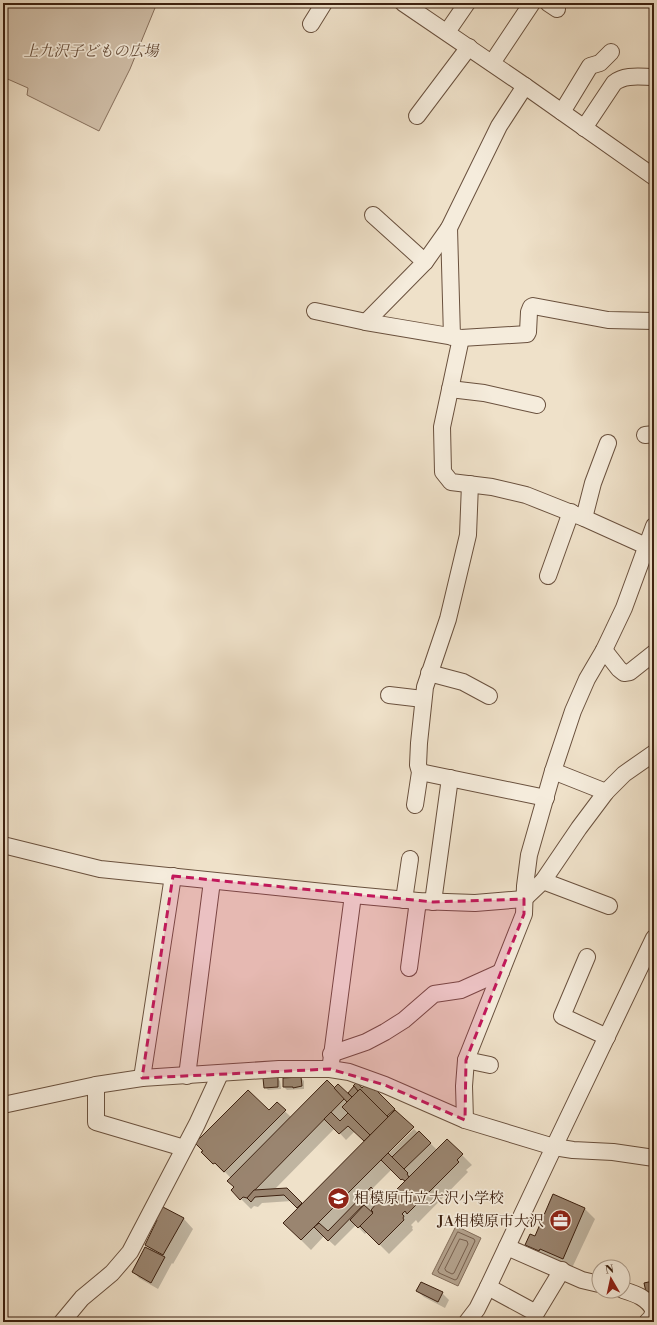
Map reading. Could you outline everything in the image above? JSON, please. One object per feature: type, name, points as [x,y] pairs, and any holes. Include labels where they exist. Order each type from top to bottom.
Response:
[{"type":"street","points":[[311,24],[324,3]]},
{"type":"street","points":[[404,3],[654,177]]},
{"type":"street","points":[[447,32],[467,3]]},
{"type":"street","points":[[492,63],[532,3]]},
{"type":"street","points":[[417,116],[468,47]]},
{"type":"street","points":[[562,112],[590,66],[600,63],[611,52]]},
{"type":"street","points":[[584,128],[614,83],[619,79],[626,77],[654,77]]},
{"type":"street","points":[[366,322],[424,262],[449,228],[499,126],[525,86]]},
{"type":"street","points":[[373,215],[424,262]]},
{"type":"street","points":[[449,228],[457,338],[450,389],[442,426],[443,472],[451,482],[492,487],[526,495],[578,515],[646,546]]},
{"type":"street","points":[[316,311],[366,322],[457,338],[527,334],[529,312],[533,306],[608,320],[654,321]]},
{"type":"street","points":[[450,389],[484,393],[514,406],[537,405]]},
{"type":"street","points":[[548,576],[550,552],[578,515],[593,483],[608,443]]},
{"type":"street","points":[[415,805],[420,772],[418,765],[419,743],[425,687],[448,619],[468,535],[470,484]]},
{"type":"street","points":[[465,1120],[464,1086],[466,1060],[524,914],[524,899],[529,855],[553,771],[573,711],[587,679],[604,650],[624,608],[654,526]]},
{"type":"street","points":[[604,650],[624,673],[630,672],[654,653]]},
{"type":"street","points":[[429,673],[463,682],[489,696]]},
{"type":"street","points":[[389,695],[423,699]]},
{"type":"street","points":[[3,845],[100,869],[212,881],[418,901],[475,903],[524,899],[543,881],[579,828],[606,792],[624,774],[654,753]]},
{"type":"street","points":[[553,771],[606,792]]},
{"type":"street","points":[[420,772],[546,798]]},
{"type":"street","points":[[418,901],[450,778]]},
{"type":"street","points":[[409,968],[417,946],[418,901],[410,859]]},
{"type":"street","points":[[142,1078],[173,876]]},
{"type":"street","points":[[186,1076],[212,881]]},
{"type":"street","points":[[543,881],[609,906]]},
{"type":"street","points":[[331,1061],[353,895]]},
{"type":"street","points":[[467,1322],[477,1310],[654,938]]},
{"type":"street","points":[[587,957],[564,995],[562,1016],[607,1037]]},
{"type":"street","points":[[3,1105],[96,1085],[142,1078],[279,1069],[331,1061],[404,1020],[434,994],[461,990],[502,972]]},
{"type":"street","points":[[466,1060],[490,1065]]},
{"type":"street","points":[[331,1061],[349,1072],[465,1120],[554,1147],[573,1150],[613,1152],[654,1158]]},
{"type":"street","points":[[62,1322],[82,1298],[112,1273],[130,1252],[184,1148],[220,1074]]},
{"type":"street","points":[[96,1085],[96,1122],[184,1148]]},
{"type":"street","points":[[507,1247],[582,1280],[591,1282]]},
{"type":"street","points":[[488,1287],[536,1313],[562,1270]]},
{"type":"street","points":[[631,1292],[651,1304],[654,1311],[651,1318],[647,1322]]},
{"type":"highlighted area","points":[[173,876],[433,902],[524,899],[524,914],[466,1060],[465,1120],[385,1085],[330,1069],[142,1078]]},
{"type":"green space","name":"上九沢子どもの広場","points":[[3,3],[157,3],[130,69],[99,131],[27,95],[28,88],[3,77]]},
{"type":"water","points":[[456,1226],[481,1238],[458,1286],[432,1274]]},
{"type":"building","points":[[278,1077],[278,1087],[264,1088],[263,1078]]},
{"type":"building","points":[[301,1077],[302,1086],[293,1088],[283,1087],[283,1078]]},
{"type":"building","points":[[327,1080],[345,1098],[247,1198],[243,1197],[240,1200],[231,1190],[234,1187],[227,1181]]},
{"type":"building","points":[[357,1082],[362,1088],[365,1085],[375,1091],[376,1090],[395,1109],[387,1116],[360,1089],[358,1091],[353,1086]]},
{"type":"building","points":[[338,1084],[352,1097],[347,1102],[334,1088]]},
{"type":"building","points":[[354,1086],[358,1091],[352,1097],[348,1093]]},
{"type":"building","points":[[360,1089],[388,1117],[370,1135],[342,1107]]},
{"type":"building","points":[[248,1090],[269,1110],[277,1102],[286,1110],[224,1172],[201,1152],[203,1151],[195,1143]]},
{"type":"building","points":[[395,1110],[414,1127],[301,1240],[283,1223]]},
{"type":"building","points":[[331,1112],[340,1121],[348,1113],[370,1135],[364,1141],[348,1126],[339,1134],[324,1119]]},
{"type":"building","points":[[419,1131],[431,1143],[404,1169],[392,1157]]},
{"type":"building","points":[[447,1139],[463,1154],[457,1160],[459,1162],[407,1214],[405,1211],[402,1214],[404,1216],[404,1220],[379,1245],[360,1226],[373,1212],[371,1210],[382,1197],[386,1200]]},
{"type":"building","points":[[388,1153],[408,1173],[407,1174],[409,1177],[405,1181],[402,1179],[401,1180],[381,1160]]},
{"type":"building","points":[[371,1187],[382,1198],[377,1203],[371,1197],[328,1241],[314,1227],[319,1223],[328,1231]]},
{"type":"building","points":[[287,1188],[302,1203],[297,1208],[284,1195],[255,1197],[251,1202],[247,1198],[254,1190]]},
{"type":"building","name":"JA相模原市大沢","points":[[553,1194],[585,1208],[563,1259],[540,1249],[539,1251],[525,1245],[530,1234],[535,1236]]},
{"type":"building","points":[[364,1205],[373,1213],[358,1228],[350,1220]]},
{"type":"building","points":[[161,1206],[184,1218],[163,1255],[145,1245],[157,1220],[154,1219]]},
{"type":"building","points":[[145,1247],[165,1257],[151,1283],[132,1272]]},
{"type":"building","points":[[653,1281],[654,1291],[646,1292],[644,1283]]},
{"type":"building","points":[[421,1282],[443,1292],[438,1302],[416,1291]]},
{"type":"place","name":"相模原市立大沢小学校","points":[[339,1198]]},
{"type":"place","name":"JA相模原市大沢","points":[[560,1221]]}]
